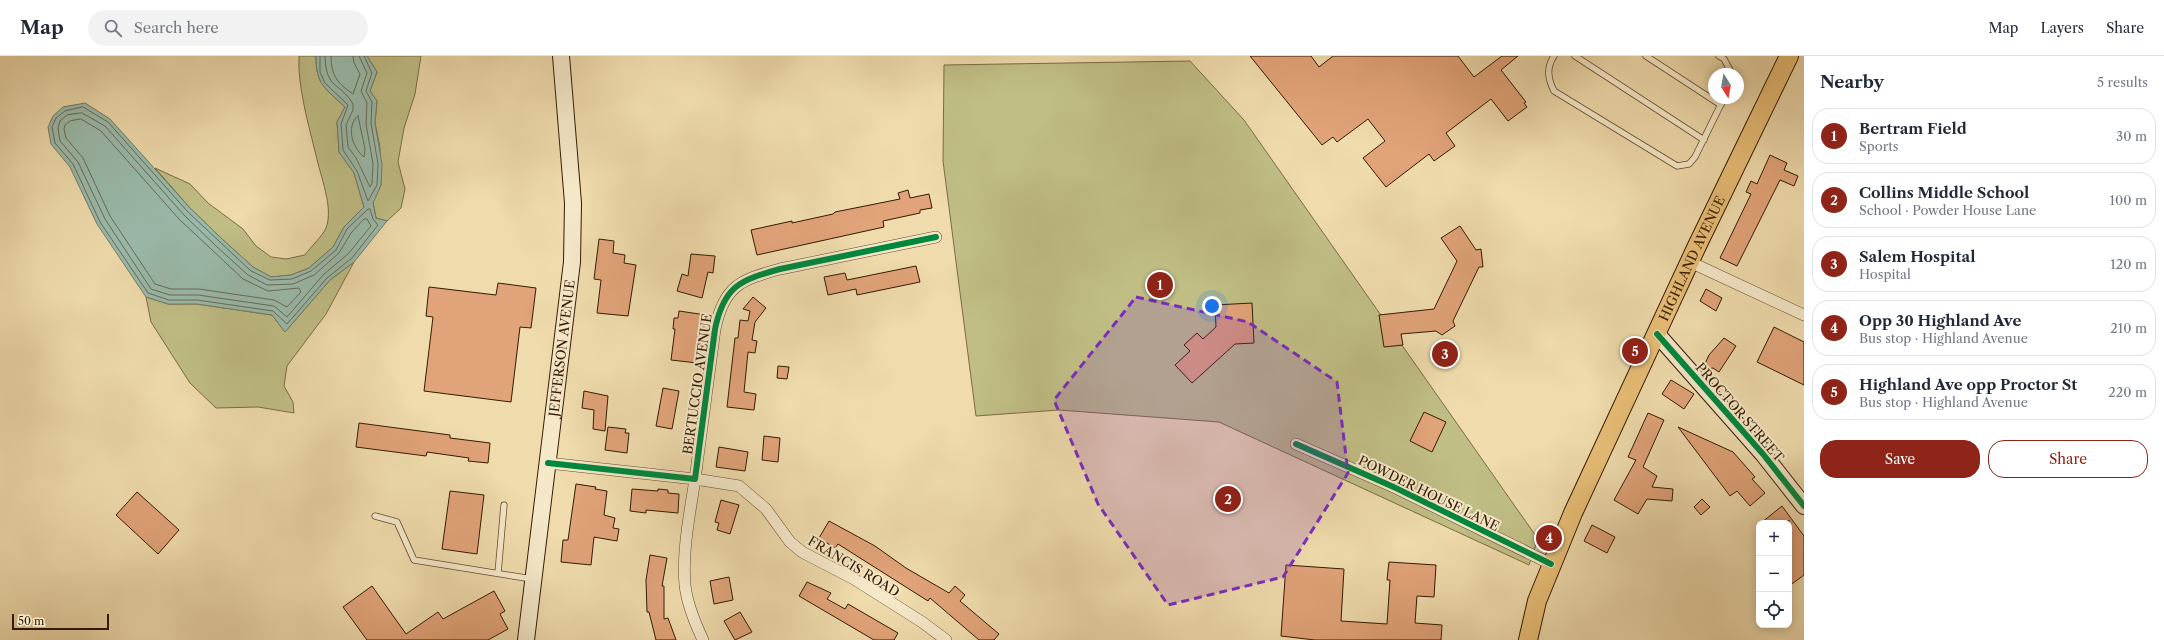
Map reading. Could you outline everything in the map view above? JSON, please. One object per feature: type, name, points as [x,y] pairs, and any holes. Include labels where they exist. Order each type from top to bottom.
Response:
[{"type":"main road","name":"JEFFERSON AVENUE","points":[[526,640],[569,291],[573,232],[561,56]]},
{"type":"main road","name":"HIGHLAND AVENUE","points":[[1528,640],[1537,601],[1551,564],[1690,262],[1788,56]]},
{"type":"main road","name":"PROCTOR STREET","points":[[1657,334],[1763,454],[1804,506]]},
{"type":"street","name":"BERTUCCIO AVENUE","points":[[703,640],[692,614],[685,585],[688,526],[715,329],[719,310],[727,295],[740,284],[756,276],[780,269],[936,237]]},
{"type":"street","points":[[1690,262],[1804,315]]},
{"type":"street","name":"POWDER HOUSE LANE","points":[[1296,444],[1396,488],[1551,564]]},
{"type":"street","points":[[548,463],[695,479]]},
{"type":"street","name":"FRANCIS ROAD","points":[[695,479],[739,486],[766,509],[790,542],[802,552],[854,579],[882,599],[922,622],[946,640]]},
{"type":"lane","points":[[1554,56],[1548,71],[1549,82],[1554,91],[1670,163],[1677,166],[1689,164],[1695,157],[1721,105],[1646,56]]},
{"type":"lane","points":[[1575,56],[1704,140]]},
{"type":"lane","points":[[1720,56],[1724,59],[1729,68]]},
{"type":"lane","points":[[498,573],[504,504]]},
{"type":"lane","points":[[375,516],[397,522],[414,560],[534,579]]},
{"type":"highlighted area","points":[[1136,297],[1248,322],[1337,382],[1348,473],[1283,577],[1168,605],[1098,504],[1054,400]]},
{"type":"shaded area","points":[[299,56],[316,56],[316,66],[320,80],[327,90],[345,107],[337,122],[339,152],[354,173],[364,207],[344,227],[333,247],[309,268],[291,275],[271,277],[253,267],[222,239],[190,208],[155,168],[190,184],[208,203],[243,229],[256,246],[271,257],[286,259],[305,255],[326,228],[328,211],[326,192],[304,106],[300,79]]},
{"type":"shaded area","points":[[367,56],[421,56],[415,94],[404,128],[398,162],[405,189],[401,208],[387,221],[376,218],[373,202],[381,185],[380,147],[375,123],[377,101],[370,91],[377,72]]},
{"type":"shaded area","points":[[1190,61],[1244,120],[1538,539],[1529,565],[1219,422],[1059,410],[976,416],[943,161],[944,65]]},
{"type":"shaded area","points":[[354,262],[326,314],[287,366],[284,386],[293,402],[294,413],[258,407],[216,408],[190,383],[151,322],[146,297],[168,304],[197,304],[272,315],[285,332],[330,280]]},
{"type":"water","points":[[316,56],[367,56],[377,72],[370,91],[377,101],[375,123],[382,164],[381,185],[373,203],[376,218],[387,221],[354,262],[330,280],[285,332],[272,315],[197,304],[168,304],[146,297],[97,224],[70,167],[51,144],[48,127],[53,116],[63,107],[85,103],[110,119],[190,208],[253,267],[271,277],[291,275],[309,268],[333,247],[344,227],[364,207],[354,173],[339,152],[337,122],[345,107],[327,90],[320,80],[316,66]]},
{"type":"building","points":[[1250,56],[1311,56],[1319,67],[1333,56],[1458,56],[1474,77],[1502,56],[1518,56],[1501,70],[1526,102],[1524,103],[1527,107],[1508,121],[1491,99],[1446,133],[1455,146],[1434,161],[1429,154],[1386,187],[1363,158],[1385,141],[1368,119],[1337,142],[1333,137],[1322,145]]},
{"type":"building","points":[[1770,155],[1787,163],[1784,170],[1798,176],[1794,186],[1780,180],[1737,266],[1720,258],[1751,194],[1746,192],[1751,181],[1757,184]]},
{"type":"building","points":[[908,190],[910,198],[929,194],[932,208],[920,210],[920,213],[883,221],[884,227],[757,255],[751,230],[792,221],[792,223],[833,214],[835,212],[900,199],[898,193]]},
{"type":"building","points":[[1460,226],[1476,250],[1481,249],[1483,267],[1479,267],[1453,321],[1455,326],[1442,335],[1436,331],[1401,334],[1403,345],[1384,347],[1379,315],[1434,309],[1457,261],[1441,238]]},
{"type":"building","points":[[599,239],[614,241],[613,253],[625,255],[624,263],[636,265],[628,316],[597,313],[601,280],[594,279]]},
{"type":"building","points":[[691,254],[715,256],[713,273],[708,272],[702,298],[677,291],[682,274],[688,276]]},
{"type":"building","points":[[916,266],[920,282],[857,295],[856,289],[828,295],[824,277],[845,273],[847,280]]},
{"type":"building","points":[[498,283],[536,288],[531,328],[520,327],[511,402],[424,391],[433,317],[426,316],[429,287],[496,295]]},
{"type":"building","points":[[1706,289],[1722,298],[1716,311],[1700,301]]},
{"type":"building","points":[[753,297],[766,308],[755,322],[752,340],[757,341],[755,353],[748,352],[744,392],[756,394],[754,410],[727,407],[735,338],[738,338],[740,320],[748,321],[750,311],[743,309]]},
{"type":"building","points":[[1252,303],[1254,343],[1235,344],[1192,383],[1175,365],[1190,351],[1184,345],[1197,333],[1203,339],[1216,327],[1215,305]]},
{"type":"building","points":[[679,311],[706,315],[703,333],[701,333],[697,363],[671,360],[675,329],[673,329],[674,318],[678,318]]},
{"type":"building","points":[[1774,327],[1804,342],[1804,385],[1757,362]]},
{"type":"building","points":[[1724,338],[1736,346],[1719,372],[1713,368],[1702,370],[1709,355]]},
{"type":"building","points":[[778,366],[789,367],[787,379],[777,378]]},
{"type":"building","points":[[1671,380],[1694,394],[1684,409],[1662,394]]},
{"type":"building","points":[[663,388],[679,391],[672,429],[656,426]]},
{"type":"building","points":[[584,391],[608,396],[605,431],[593,429],[594,410],[582,408]]},
{"type":"building","points":[[1424,412],[1446,422],[1432,452],[1410,441]]},
{"type":"building","points":[[1648,413],[1664,420],[1643,467],[1657,476],[1652,487],[1673,489],[1672,501],[1647,499],[1638,514],[1614,500],[1636,460],[1628,457]]},
{"type":"building","points":[[359,423],[450,435],[450,438],[490,443],[488,463],[468,461],[469,458],[427,452],[426,456],[356,447]]},
{"type":"building","points":[[608,427],[626,429],[625,433],[629,433],[627,453],[605,450]]},
{"type":"building","points":[[1678,427],[1733,452],[1755,477],[1752,479],[1765,493],[1750,506],[1737,491],[1730,496]]},
{"type":"building","points":[[764,436],[780,438],[778,462],[762,460]]},
{"type":"building","points":[[719,447],[748,452],[745,471],[716,467]]},
{"type":"building","points":[[576,484],[596,487],[595,489],[607,491],[604,515],[615,518],[613,528],[619,529],[617,541],[594,537],[591,565],[561,562],[563,540],[568,540]]},
{"type":"building","points":[[632,489],[658,491],[658,489],[668,490],[668,493],[679,494],[678,513],[646,510],[646,513],[630,511]]},
{"type":"building","points":[[450,491],[484,495],[477,554],[442,549]]},
{"type":"building","points":[[137,492],[179,530],[158,554],[116,515]]},
{"type":"building","points":[[1702,499],[1710,507],[1701,515],[1694,507]]},
{"type":"building","points":[[721,500],[739,505],[730,534],[717,530],[719,523],[715,522]]},
{"type":"building","points":[[1782,506],[1804,536],[1804,575],[1792,584],[1792,520],[1765,520]]},
{"type":"building","points":[[829,521],[875,546],[906,568],[949,593],[955,586],[965,595],[960,601],[999,634],[994,640],[979,640],[930,598],[928,601],[838,544],[835,548],[819,538]]},
{"type":"building","points":[[1592,525],[1615,537],[1607,553],[1584,541]]},
{"type":"building","points":[[650,555],[667,558],[662,586],[664,586],[664,619],[668,618],[676,640],[656,640],[649,612],[647,612],[646,580]]},
{"type":"building","points":[[1389,562],[1436,565],[1434,597],[1417,596],[1415,623],[1442,625],[1441,640],[1315,640],[1281,636],[1286,565],[1344,569],[1341,621],[1387,624],[1390,580],[1387,580]]},
{"type":"building","points":[[729,577],[733,600],[714,604],[710,581]]},
{"type":"building","points":[[807,582],[831,593],[827,599],[845,609],[848,604],[898,633],[894,640],[874,640],[799,596]]},
{"type":"building","points":[[372,586],[406,634],[438,612],[443,619],[494,591],[505,611],[500,614],[508,629],[488,640],[367,640],[343,607]]},
{"type":"building","points":[[740,612],[752,632],[735,640],[724,621]]},
{"type":"cycle path","points":[[548,463],[695,479],[715,329],[723,303],[729,294],[744,281],[780,269],[936,237]]},
{"type":"cycle path","points":[[1657,334],[1763,454],[1804,506]]},
{"type":"cycle path","points":[[1296,444],[1396,488],[1551,564]]},
{"type":"place","name":"Bertram Field","points":[[1160,285]]},
{"type":"place","name":"Highland Ave opp Proctor St","points":[[1635,351]]},
{"type":"place","name":"Salem Hospital","points":[[1445,354]]},
{"type":"place","name":"Collins Middle School","points":[[1228,499]]},
{"type":"place","name":"Opp 30 Highland Ave","points":[[1549,538]]}]
